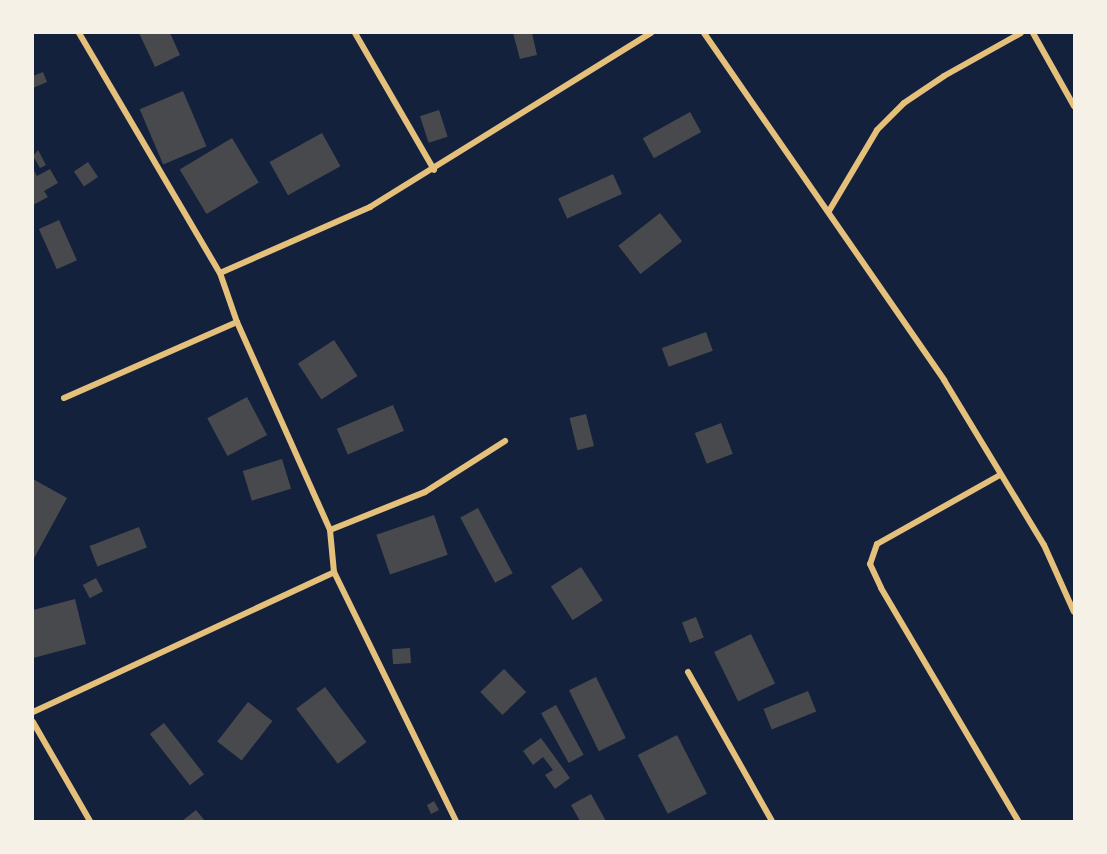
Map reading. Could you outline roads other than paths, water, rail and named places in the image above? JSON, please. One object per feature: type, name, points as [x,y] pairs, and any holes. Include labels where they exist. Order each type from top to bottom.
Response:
[{"type":"street","points":[[79,33],[220,273],[237,322],[330,530],[334,573],[456,821]]},
{"type":"street","points":[[356,33],[434,170]]},
{"type":"street","points":[[220,273],[370,207],[434,170],[651,33]]},
{"type":"street","points":[[704,33],[944,380],[1044,545],[1074,612]]},
{"type":"street","points":[[829,212],[877,130],[904,103],[944,76],[1021,33]]},
{"type":"street","points":[[1034,33],[1074,106]]},
{"type":"street","points":[[64,398],[237,322]]},
{"type":"street","points":[[330,530],[425,492],[505,441]]},
{"type":"street","points":[[1000,475],[878,544],[870,564],[881,588],[1018,821]]},
{"type":"street","points":[[33,712],[334,573]]},
{"type":"street","points":[[688,672],[772,821]]},
{"type":"street","points":[[33,722],[90,821]]}]
